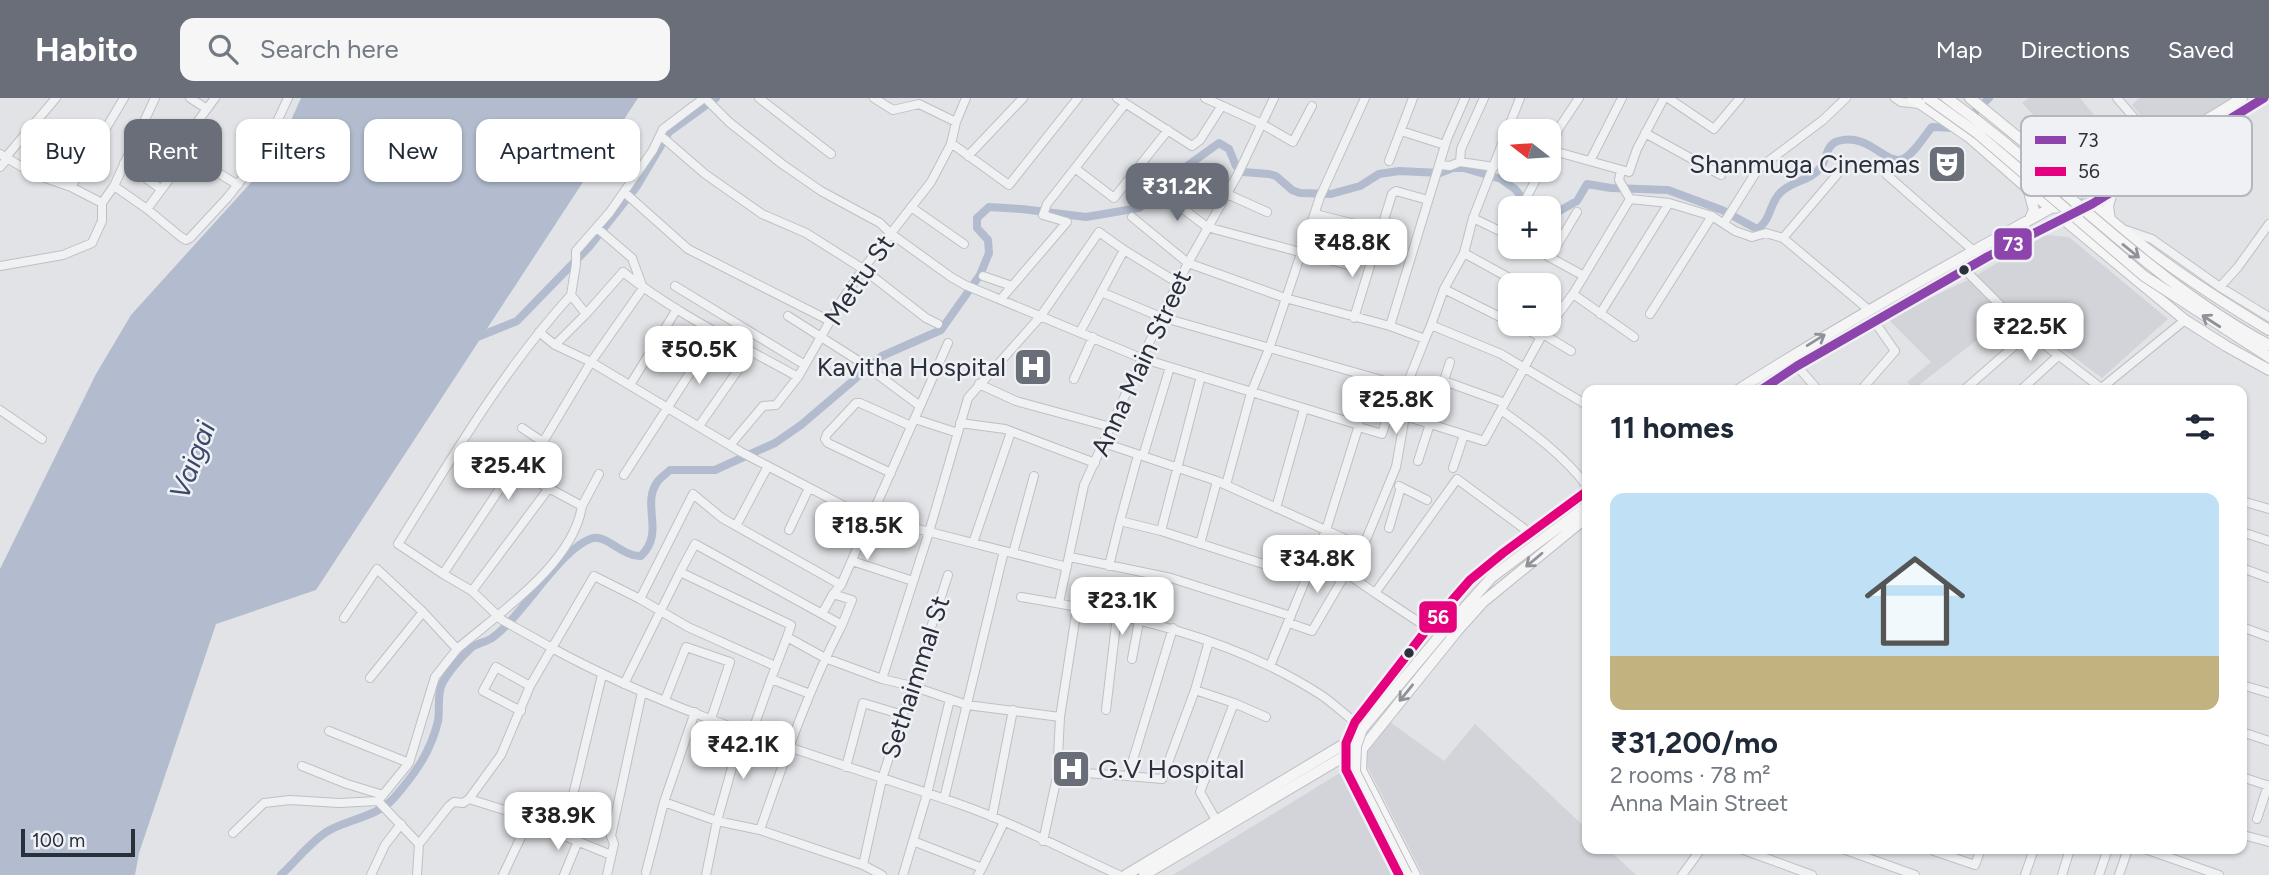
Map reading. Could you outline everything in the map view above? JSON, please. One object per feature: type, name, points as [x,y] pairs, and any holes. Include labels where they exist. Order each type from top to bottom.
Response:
[{"type":"main road","points":[[1913,98],[1925,102],[1977,133],[2021,171]]},
{"type":"main road","points":[[1947,98],[2021,156]]},
{"type":"main road","points":[[1970,98],[2021,140]]},
{"type":"main road","points":[[2212,116],[2242,98]]},
{"type":"main road","points":[[2235,116],[2264,98]]},
{"type":"main road","points":[[1925,102],[1942,119],[1969,137],[2021,182]]},
{"type":"main road","points":[[2030,196],[2034,210],[2031,219]]},
{"type":"main road","points":[[2037,196],[2050,208],[2092,204],[2157,258],[2210,295],[2269,330]]},
{"type":"main road","points":[[2051,196],[2144,276],[2269,357]]},
{"type":"main road","points":[[2068,196],[2167,279],[2269,345]]},
{"type":"main road","points":[[1746,385],[1922,278],[1975,252],[2072,196]]},
{"type":"main road","points":[[2063,219],[2076,196]]},
{"type":"main road","points":[[1768,385],[1987,257],[2105,196]]},
{"type":"main road","points":[[2110,220],[2108,206],[2111,196]]},
{"type":"main road","points":[[2063,219],[2185,320],[2269,370]]},
{"type":"main road","points":[[2041,231],[2053,228],[2066,230],[2106,263],[2119,265]]},
{"type":"main road","points":[[1399,875],[1346,770],[1346,743],[1355,722],[1428,628],[1470,580],[1582,492]]},
{"type":"main road","points":[[1406,875],[1355,772],[1356,746],[1362,729],[1492,577],[1582,510]]},
{"type":"main road","points":[[1144,875],[1345,755],[1362,749],[1483,602],[1582,525]]},
{"type":"main road","points":[[1346,743],[1362,749]]},
{"type":"main road","points":[[1126,875],[1346,743]]},
{"type":"main road","points":[[1362,749],[1362,770],[1415,875]]},
{"type":"street","points":[[0,167],[4,157],[56,98]]},
{"type":"street","points":[[71,187],[124,98]]},
{"type":"street","points":[[144,119],[155,98]]},
{"type":"street","points":[[190,98],[207,109]]},
{"type":"street","points":[[200,119],[215,98]]},
{"type":"street","points":[[114,186],[186,240],[190,238],[239,185],[262,152],[288,98]]},
{"type":"street","points":[[759,98],[831,154]]},
{"type":"street","points":[[874,98],[893,110],[919,104],[956,122]]},
{"type":"street","name":"Mettu St","points":[[732,444],[763,406],[776,405],[798,377],[863,269],[931,182],[951,143],[966,98]]},
{"type":"street","points":[[968,156],[1023,98]]},
{"type":"street","points":[[951,143],[1009,185],[1078,98]]},
{"type":"street","points":[[1117,98],[1192,146],[1200,140],[1221,107]]},
{"type":"street","points":[[1206,98],[1293,142],[1312,106]]},
{"type":"street","name":"Anna Main Street","points":[[1059,603],[1084,485],[1161,317],[1240,170],[1274,98]]},
{"type":"street","points":[[1226,485],[1251,393],[1269,349],[1320,197],[1365,98]]},
{"type":"street","points":[[1389,161],[1413,98]]},
{"type":"street","points":[[1391,326],[1445,145],[1465,98]]},
{"type":"street","points":[[1460,162],[1461,149],[1484,98]]},
{"type":"street","points":[[1512,119],[1520,98]]},
{"type":"street","points":[[1561,125],[1579,98]]},
{"type":"street","points":[[1590,161],[1622,98]]},
{"type":"street","points":[[1561,154],[1629,172],[1645,133],[1664,98],[1714,129],[1737,99]]},
{"type":"street","points":[[1727,221],[1758,169],[1823,120],[1846,98]]},
{"type":"street","points":[[1895,98],[1901,102],[1925,102]]},
{"type":"street","points":[[2118,98],[2133,116]]},
{"type":"street","points":[[1119,875],[992,817],[789,746],[746,734],[603,675],[499,618],[472,591],[398,544],[503,379],[571,295],[576,251],[600,231],[627,195],[663,138],[663,129],[707,100],[729,122],[782,164],[821,191],[880,223],[890,233],[965,285],[1141,358],[1382,433],[1401,386],[1431,325],[1444,289],[1464,253],[1473,218],[1498,157]]},
{"type":"street","points":[[1001,299],[1067,222],[1043,215],[1047,204],[1125,104]]},
{"type":"street","points":[[1076,169],[1114,198],[1168,130]]},
{"type":"street","points":[[1401,131],[1445,145]]},
{"type":"street","points":[[1645,133],[1721,175]]},
{"type":"street","points":[[663,138],[705,174],[762,214],[806,233],[863,269],[926,318],[938,324]]},
{"type":"street","points":[[4,157],[34,174],[71,187],[102,203]]},
{"type":"street","points":[[1440,166],[1460,162],[1492,173]]},
{"type":"street","points":[[0,267],[63,255],[92,243],[102,222],[102,203],[114,186],[124,163]]},
{"type":"street","points":[[1783,238],[1846,164]]},
{"type":"street","points":[[1621,170],[1619,180],[1628,197]]},
{"type":"street","points":[[1887,174],[1975,252]]},
{"type":"street","points":[[222,175],[239,185]]},
{"type":"street","points":[[151,182],[161,189]]},
{"type":"street","points":[[147,209],[167,182]]},
{"type":"street","points":[[1354,318],[1392,194],[1396,191],[1428,200]]},
{"type":"street","points":[[1227,194],[1267,212]]},
{"type":"street","points":[[627,195],[688,249],[830,321]]},
{"type":"street","points":[[1166,196],[1207,228],[1348,265],[1359,225],[1315,214]]},
{"type":"street","points":[[1628,197],[1669,203],[1712,216],[1727,221],[1735,231],[1752,237],[1766,233],[1783,238],[1868,310]]},
{"type":"street","points":[[1561,311],[1628,197]]},
{"type":"street","points":[[1600,314],[1669,203]]},
{"type":"street","points":[[911,207],[964,244]]},
{"type":"street","points":[[1561,239],[1577,212]]},
{"type":"street","points":[[1650,314],[1712,216]]},
{"type":"street","points":[[1132,217],[1188,263],[1284,298],[1391,326],[1425,338]]},
{"type":"street","points":[[1473,218],[1498,228]]},
{"type":"street","points":[[2220,287],[2238,267],[2269,223]]},
{"type":"street","points":[[2120,229],[2152,239],[2220,287],[2269,317]]},
{"type":"street","points":[[600,231],[632,258],[643,288]]},
{"type":"street","points":[[882,678],[914,581],[968,398],[1040,317],[1099,232],[1178,283]]},
{"type":"street","points":[[1080,332],[1124,250]]},
{"type":"street","points":[[1464,253],[1500,273]]},
{"type":"street","points":[[1554,259],[1584,275]]},
{"type":"street","points":[[1965,270],[2000,305]]},
{"type":"street","points":[[555,345],[623,272],[677,309],[798,377]]},
{"type":"street","points":[[983,276],[1012,286]]},
{"type":"street","points":[[675,286],[805,365]]},
{"type":"street","points":[[522,428],[543,442],[591,362],[643,288]]},
{"type":"street","points":[[1444,289],[1498,316]]},
{"type":"street","points":[[1101,292],[1161,317],[1401,386]]},
{"type":"street","points":[[1573,294],[1634,337]]},
{"type":"street","points":[[571,295],[586,314]]},
{"type":"street","points":[[630,385],[677,309]]},
{"type":"street","points":[[788,316],[865,365],[920,406]]},
{"type":"street","points":[[2105,385],[2185,320]]},
{"type":"street","points":[[1865,385],[1895,351],[1874,321]]},
{"type":"street","points":[[2014,321],[2095,385]]},
{"type":"street","points":[[1431,325],[1501,354],[1582,402]]},
{"type":"street","points":[[539,332],[555,345],[591,362],[732,444],[741,452],[871,520],[1068,567]]},
{"type":"street","points":[[1970,385],[2029,333]]},
{"type":"street","points":[[1405,416],[1483,441],[1541,336]]},
{"type":"street","points":[[1544,336],[1572,351]]},
{"type":"street","points":[[1074,379],[1093,337]]},
{"type":"street","points":[[822,614],[841,585],[948,343]]},
{"type":"street","points":[[624,475],[706,348]]},
{"type":"street","points":[[2026,385],[2058,356]]},
{"type":"street","points":[[1418,461],[1450,362]]},
{"type":"street","points":[[1797,366],[1814,385]]},
{"type":"street","points":[[1109,566],[1120,521],[1170,367]]},
{"type":"street","points":[[699,426],[738,370]]},
{"type":"street","points":[[1161,531],[1201,376]]},
{"type":"street","points":[[1444,381],[1503,407],[1543,440],[1582,481]]},
{"type":"street","points":[[979,384],[1016,401],[1111,427]]},
{"type":"street","points":[[1070,557],[1171,578],[1290,619],[1312,631],[1363,547],[1396,467],[1405,416],[1401,386]]},
{"type":"street","points":[[891,473],[828,443],[825,439],[856,403],[913,423],[1011,432],[1095,463]]},
{"type":"street","points":[[1276,508],[1304,409]]},
{"type":"street","points":[[0,410],[42,439]]},
{"type":"street","points":[[1270,666],[1326,530],[1359,426]]},
{"type":"street","points":[[973,543],[1011,432]]},
{"type":"street","points":[[1454,468],[1464,435]]},
{"type":"street","points":[[1104,443],[1217,481],[1363,547]]},
{"type":"street","points":[[736,526],[768,466]]},
{"type":"street","points":[[443,574],[513,468],[582,506]]},
{"type":"street","points":[[383,803],[409,763],[435,677],[457,649],[499,618],[523,596],[574,536],[582,506],[599,474]]},
{"type":"street","points":[[944,799],[1009,552],[1034,476]]},
{"type":"street","points":[[1375,593],[1457,480],[1530,533]]},
{"type":"street","points":[[1199,544],[1217,481]]},
{"type":"street","points":[[1390,481],[1427,500]]},
{"type":"street","points":[[1389,528],[1401,487]]},
{"type":"street","points":[[472,591],[550,488]]},
{"type":"street","points":[[789,530],[809,488]]},
{"type":"street","points":[[640,598],[692,494],[722,518],[841,585]]},
{"type":"street","points":[[2247,502],[2269,509]]},
{"type":"street","points":[[1120,521],[1161,531],[1307,578]]},
{"type":"street","points":[[2247,534],[2269,541]]},
{"type":"street","points":[[624,684],[695,544],[842,625]]},
{"type":"street","points":[[852,561],[914,581]]},
{"type":"street","points":[[344,618],[377,569],[423,612],[457,649]]},
{"type":"street","points":[[2247,570],[2269,578]]},
{"type":"street","points":[[680,572],[791,625],[771,679],[746,734],[717,821],[706,875]]},
{"type":"street","points":[[1346,573],[1428,628]]},
{"type":"street","name":"Sethaimmal St","points":[[863,865],[882,779],[948,575]]},
{"type":"street","points":[[417,875],[419,844],[449,806],[454,802],[463,803],[470,799],[501,755],[530,687],[594,576],[640,598],[688,627],[775,666]]},
{"type":"street","points":[[760,830],[789,746],[852,600],[833,594]]},
{"type":"street","points":[[1021,597],[1173,628],[1209,641],[1270,666],[1322,696],[1355,722]]},
{"type":"street","points":[[1043,841],[1057,777],[1060,717],[1077,608]]},
{"type":"street","points":[[370,678],[423,612]]},
{"type":"street","points":[[1106,710],[1116,616]]},
{"type":"street","points":[[1132,659],[1139,621]]},
{"type":"street","points":[[1128,776],[1173,628]]},
{"type":"street","points":[[2247,630],[2269,637]]},
{"type":"street","points":[[787,638],[825,658],[967,705],[1060,717]]},
{"type":"street","points":[[1057,777],[1081,778],[1085,773],[1162,779],[1195,690],[1209,641]]},
{"type":"street","points":[[665,700],[686,647],[730,662],[711,719]]},
{"type":"street","points":[[521,711],[483,691],[496,667],[530,687]]},
{"type":"street","points":[[555,832],[573,795],[603,675]]},
{"type":"street","points":[[771,679],[810,694]]},
{"type":"street","points":[[2247,686],[2269,693]]},
{"type":"street","points":[[1195,690],[1266,717]]},
{"type":"street","points":[[607,875],[614,844],[611,836],[642,692]]},
{"type":"street","points":[[903,875],[927,794],[950,699]]},
{"type":"street","points":[[846,767],[863,703],[903,715]]},
{"type":"street","points":[[1216,820],[1200,792],[1234,703]]},
{"type":"street","points":[[992,817],[1013,710]]},
{"type":"street","points":[[646,872],[664,802],[695,712]]},
{"type":"street","points":[[329,731],[409,763]]},
{"type":"street","points":[[2247,734],[2269,741]]},
{"type":"street","points":[[303,766],[383,803],[419,844]]},
{"type":"street","points":[[2247,779],[2268,785],[2257,818]]},
{"type":"street","points":[[470,799],[530,818],[555,832],[611,855]]},
{"type":"street","points":[[233,833],[264,803],[289,800],[383,803]]},
{"type":"street","points":[[664,802],[717,821],[760,830],[863,865],[882,875]]},
{"type":"street","points":[[503,875],[530,818]]},
{"type":"street","points":[[913,841],[980,872],[1004,822]]},
{"type":"street","points":[[371,875],[386,845],[401,824]]},
{"type":"street","points":[[2247,836],[2269,842]]},
{"type":"street","points":[[564,875],[578,841]]},
{"type":"street","points":[[1682,875],[1694,854]]},
{"type":"street","points":[[1755,854],[1812,875]]},
{"type":"street","points":[[1857,854],[1914,875]]},
{"type":"street","points":[[1943,854],[1975,865],[1979,854]]},
{"type":"street","points":[[2025,875],[2032,854]]},
{"type":"street","points":[[2062,875],[2068,854]]},
{"type":"street","points":[[2099,875],[2106,854]]},
{"type":"street","points":[[2119,875],[2126,854]]},
{"type":"street","points":[[2159,854],[2219,875]]},
{"type":"street","points":[[2190,875],[2193,866]]},
{"type":"shaded area","points":[[2029,98],[2080,98],[2095,116],[2034,116],[2022,103]]},
{"type":"shaded area","points":[[2139,98],[2238,98],[2207,116],[2141,116],[2132,105]]},
{"type":"shaded area","points":[[2046,235],[2069,237],[2168,319],[2102,378],[2013,312],[1919,385],[1911,385],[1907,382],[1931,362],[1887,318],[1968,280]]},
{"type":"shaded area","points":[[1390,722],[1444,761],[1475,724],[1582,824],[1582,854],[1613,854],[1636,875],[1423,875],[1367,766],[1368,751]]},
{"type":"shaded area","points":[[1343,771],[1396,875],[1173,875]]},
{"type":"water","name":"Vaigai","points":[[301,98],[638,98],[624,119],[476,119],[476,182],[583,182],[316,590],[216,624],[139,853],[135,875],[0,875],[0,569],[96,374],[131,315],[251,182],[350,182],[350,119],[292,119]]},
{"type":"waterway","points":[[475,338],[517,321],[589,247],[637,186],[669,132],[716,98]]},
{"type":"waterway","points":[[1968,119],[1989,98]]},
{"type":"waterway","points":[[1561,210],[1577,201],[1587,184],[1611,188],[1668,190],[1722,210],[1757,229],[1765,222],[1780,193],[1817,172],[1834,143],[1849,139],[1859,141],[1897,160],[1911,153],[1932,127],[1956,128]]},
{"type":"waterway","points":[[281,875],[322,835],[379,809],[394,798],[415,772],[431,743],[438,721],[440,688],[448,674],[472,647],[492,638],[504,628],[568,554],[581,544],[598,538],[628,553],[641,556],[652,537],[653,490],[670,470],[715,470],[775,443],[801,425],[882,356],[941,330],[980,275],[989,253],[988,240],[977,228],[977,218],[989,207],[1086,217],[1139,208],[1168,188],[1187,166],[1219,143],[1229,149],[1236,166],[1243,172],[1276,176],[1292,190],[1300,193],[1331,194],[1360,186],[1379,174],[1399,171],[1440,173],[1453,168],[1464,168],[1501,179],[1521,196]]},
{"type":"transit line","name":"73","points":[[2235,116],[2264,98]]},
{"type":"transit line","name":"73","points":[[1768,385],[1987,257],[2105,196]]},
{"type":"transit line","name":"56","points":[[1399,875],[1346,770],[1346,743],[1355,722],[1428,628],[1470,580],[1582,495]]},
{"type":"place","name":"Shanmuga Cinemas","points":[[1947,164]]},
{"type":"place","name":"Kavitha Hospital","points":[[1033,367]]},
{"type":"place","name":"G.V Hospital","points":[[1071,769]]}]
